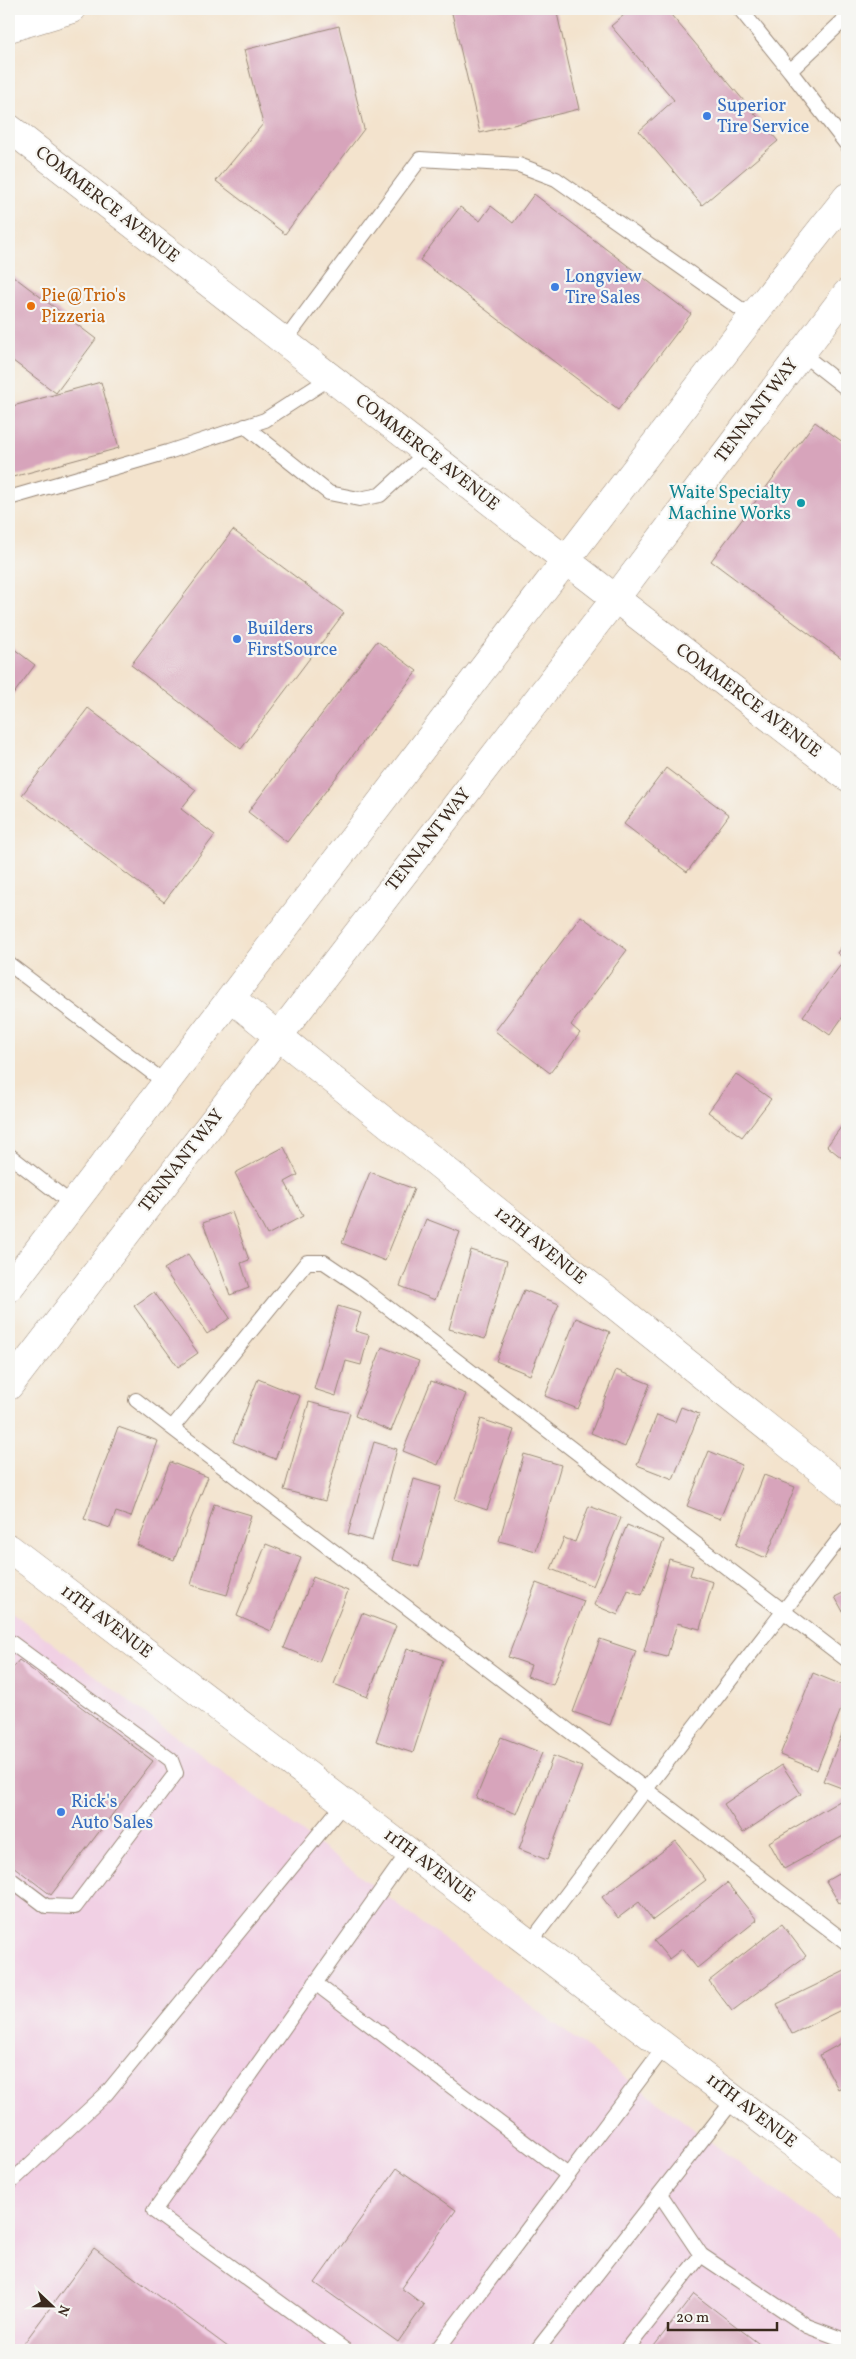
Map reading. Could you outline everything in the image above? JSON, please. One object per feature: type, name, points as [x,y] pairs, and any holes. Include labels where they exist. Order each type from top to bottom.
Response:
[{"type":"main road","points":[[9,28],[61,10]]},
{"type":"main road","name":"COMMERCE AVENUE","points":[[9,128],[567,562],[847,776]]},
{"type":"main road","points":[[9,1288],[232,1000],[752,318],[847,197]]},
{"type":"main road","name":"TENNANT WAY","points":[[9,1386],[615,599],[847,294]]},
{"type":"main road","name":"12TH AVENUE","points":[[232,1000],[847,1492]]},
{"type":"main road","name":"11TH AVENUE","points":[[9,1548],[847,2185]]},
{"type":"lane","points":[[740,9],[847,145]]},
{"type":"lane","points":[[790,71],[847,17]]},
{"type":"lane","points":[[284,342],[420,159],[519,165],[556,179],[752,318]]},
{"type":"lane","points":[[801,353],[847,389]]},
{"type":"lane","points":[[9,498],[168,452],[265,420],[330,378]]},
{"type":"lane","points":[[245,426],[329,493],[359,499],[380,495],[427,452]]},
{"type":"lane","points":[[9,964],[166,1084]]},
{"type":"lane","points":[[9,1155],[73,1205]]},
{"type":"lane","points":[[172,1428],[307,1262],[324,1262],[361,1287],[847,1660]]},
{"type":"lane","points":[[136,1400],[847,1943]]},
{"type":"lane","points":[[530,1943],[646,1789],[847,1529]]},
{"type":"lane","points":[[9,1641],[171,1760],[176,1773],[75,1907],[46,1906],[9,1878]]},
{"type":"lane","points":[[9,2184],[106,2094],[345,1802]]},
{"type":"lane","points":[[345,2350],[154,2211],[409,1851]]},
{"type":"lane","points":[[315,1983],[568,2176]]},
{"type":"lane","points":[[436,2350],[665,2046]]},
{"type":"lane","points":[[537,2350],[735,2098]]},
{"type":"lane","points":[[660,2194],[701,2255],[807,2326],[847,2342]]},
{"type":"lane","points":[[626,2350],[701,2255]]},
{"type":"shaded area","points":[[9,1610],[847,2245],[847,2350],[9,2350]]},
{"type":"building","points":[[451,9],[556,9],[579,109],[480,133]]},
{"type":"building","name":"Superior Tire Service","points":[[631,9],[666,9],[778,141],[702,205],[639,131],[674,100],[611,26]]},
{"type":"building","points":[[339,26],[364,129],[285,234],[216,181],[263,124],[244,50]]},
{"type":"building","name":"Longview Tire Sales","points":[[534,194],[691,314],[618,410],[420,260],[460,207],[480,221],[491,206],[513,223]]},
{"type":"building","name":"Pie@Trio's Pizzeria","points":[[9,273],[96,339],[56,393],[9,358]]},
{"type":"building","points":[[101,382],[119,448],[9,478],[9,407]]},
{"type":"building","name":"Waite Specialty Machine Works","points":[[815,422],[847,445],[847,662],[711,561]]},
{"type":"building","name":"Builders FirstSource","points":[[233,530],[344,613],[241,749],[131,665]]},
{"type":"building","points":[[377,641],[417,671],[287,842],[248,812]]},
{"type":"building","points":[[9,645],[35,665],[9,700]]},
{"type":"building","points":[[88,708],[196,790],[181,809],[215,835],[164,902],[22,795]]},
{"type":"building","points":[[666,768],[729,815],[687,872],[624,824]]},
{"type":"building","points":[[581,916],[627,950],[571,1025],[580,1033],[550,1073],[495,1031]]},
{"type":"building","points":[[847,939],[847,1011],[830,1035],[803,1016],[845,959],[837,953]]},
{"type":"building","points":[[736,1074],[771,1099],[742,1137],[708,1112]]},
{"type":"building","points":[[847,1119],[847,1162],[827,1146]]},
{"type":"building","points":[[284,1147],[298,1175],[285,1182],[303,1216],[267,1235],[235,1173]]},
{"type":"building","points":[[370,1172],[414,1189],[385,1261],[342,1243]]},
{"type":"building","points":[[232,1212],[249,1260],[241,1263],[249,1288],[230,1295],[203,1223]]},
{"type":"building","points":[[426,1219],[460,1232],[435,1300],[400,1286]]},
{"type":"building","points":[[471,1250],[507,1261],[485,1339],[449,1329]]},
{"type":"building","points":[[188,1254],[230,1318],[207,1334],[164,1269]]},
{"type":"building","points":[[524,1290],[559,1304],[530,1375],[496,1361]]},
{"type":"building","points":[[154,1292],[198,1353],[178,1367],[134,1306]]},
{"type":"building","points":[[338,1306],[361,1313],[355,1331],[369,1335],[361,1365],[346,1361],[336,1396],[314,1389]]},
{"type":"building","points":[[576,1318],[610,1332],[578,1409],[545,1396]]},
{"type":"building","points":[[382,1347],[419,1361],[391,1431],[355,1416]]},
{"type":"building","points":[[616,1370],[650,1384],[625,1447],[591,1433]]},
{"type":"building","points":[[258,1379],[300,1396],[275,1459],[233,1442]]},
{"type":"building","points":[[431,1381],[466,1394],[438,1465],[403,1451]]},
{"type":"building","points":[[309,1402],[350,1413],[325,1501],[284,1490]]},
{"type":"building","points":[[681,1407],[699,1414],[673,1479],[637,1465],[657,1415],[675,1422]]},
{"type":"building","points":[[481,1419],[514,1430],[487,1510],[455,1499]]},
{"type":"building","points":[[118,1427],[158,1441],[131,1517],[116,1512],[110,1528],[84,1519]]},
{"type":"building","points":[[374,1442],[397,1449],[372,1541],[348,1534]]},
{"type":"building","points":[[709,1451],[742,1465],[720,1519],[687,1506]]},
{"type":"building","points":[[524,1454],[561,1465],[536,1551],[499,1541]]},
{"type":"building","points":[[170,1462],[208,1477],[174,1560],[137,1545]]},
{"type":"building","points":[[764,1475],[795,1487],[766,1558],[736,1545]]},
{"type":"building","points":[[414,1479],[441,1487],[419,1567],[392,1560]]},
{"type":"building","points":[[214,1504],[251,1515],[227,1595],[191,1585]]},
{"type":"building","points":[[589,1506],[621,1518],[593,1586],[551,1569],[564,1538],[575,1542]]},
{"type":"building","points":[[627,1525],[664,1540],[642,1595],[628,1590],[618,1615],[594,1605]]},
{"type":"building","points":[[266,1544],[301,1558],[271,1631],[237,1616]]},
{"type":"building","points":[[669,1559],[693,1566],[690,1575],[713,1582],[700,1629],[677,1623],[667,1657],[644,1651]]},
{"type":"building","points":[[313,1577],[348,1591],[319,1662],[284,1648]]},
{"type":"building","points":[[536,1583],[584,1601],[553,1685],[527,1676],[531,1665],[508,1657]]},
{"type":"building","points":[[847,1591],[847,1619],[835,1597]]},
{"type":"building","points":[[362,1613],[396,1626],[367,1697],[334,1684]]},
{"type":"building","points":[[600,1639],[636,1651],[610,1725],[573,1712]]},
{"type":"building","points":[[407,1648],[443,1660],[413,1753],[376,1741]]},
{"type":"building","name":"Rick's Auto Sales","points":[[19,1660],[153,1761],[51,1895],[9,1863],[9,1673]]},
{"type":"building","points":[[813,1673],[847,1687],[847,1694],[817,1770],[780,1755]]},
{"type":"building","points":[[847,1722],[847,1790],[823,1781]]},
{"type":"building","points":[[501,1737],[542,1753],[517,1814],[476,1798]]},
{"type":"building","points":[[553,1756],[582,1767],[547,1860],[519,1849]]},
{"type":"building","points":[[782,1765],[801,1794],[743,1833],[724,1804]]},
{"type":"building","points":[[845,1798],[847,1802],[847,1834],[784,1869],[769,1842]]},
{"type":"building","points":[[676,1841],[706,1880],[653,1920],[639,1902],[618,1918],[602,1897]]},
{"type":"building","points":[[847,1869],[847,1899],[839,1903],[826,1881]]},
{"type":"building","points":[[727,1883],[757,1920],[697,1968],[682,1949],[669,1959],[654,1941]]},
{"type":"building","points":[[782,1924],[806,1956],[732,2011],[709,1981]]},
{"type":"building","points":[[847,1970],[847,2007],[792,2034],[777,2004]]},
{"type":"building","points":[[847,2040],[847,2084],[838,2089],[820,2055]]},
{"type":"building","points":[[397,2168],[456,2210],[401,2288],[424,2305],[398,2342],[315,2283]]},
{"type":"building","points":[[94,2248],[232,2350],[19,2350]]},
{"type":"building","points":[[694,2294],[767,2350],[651,2350]]},
{"type":"place","name":"Superior Tire Service","points":[[707,116]]},
{"type":"place","name":"Longview Tire Sales","points":[[555,287]]},
{"type":"place","name":"Pie@Trio's Pizzeria","points":[[31,306]]},
{"type":"place","name":"Waite Specialty Machine Works","points":[[801,503]]},
{"type":"place","name":"Builders FirstSource","points":[[237,639]]},
{"type":"place","name":"Rick's Auto Sales","points":[[61,1812]]}]
